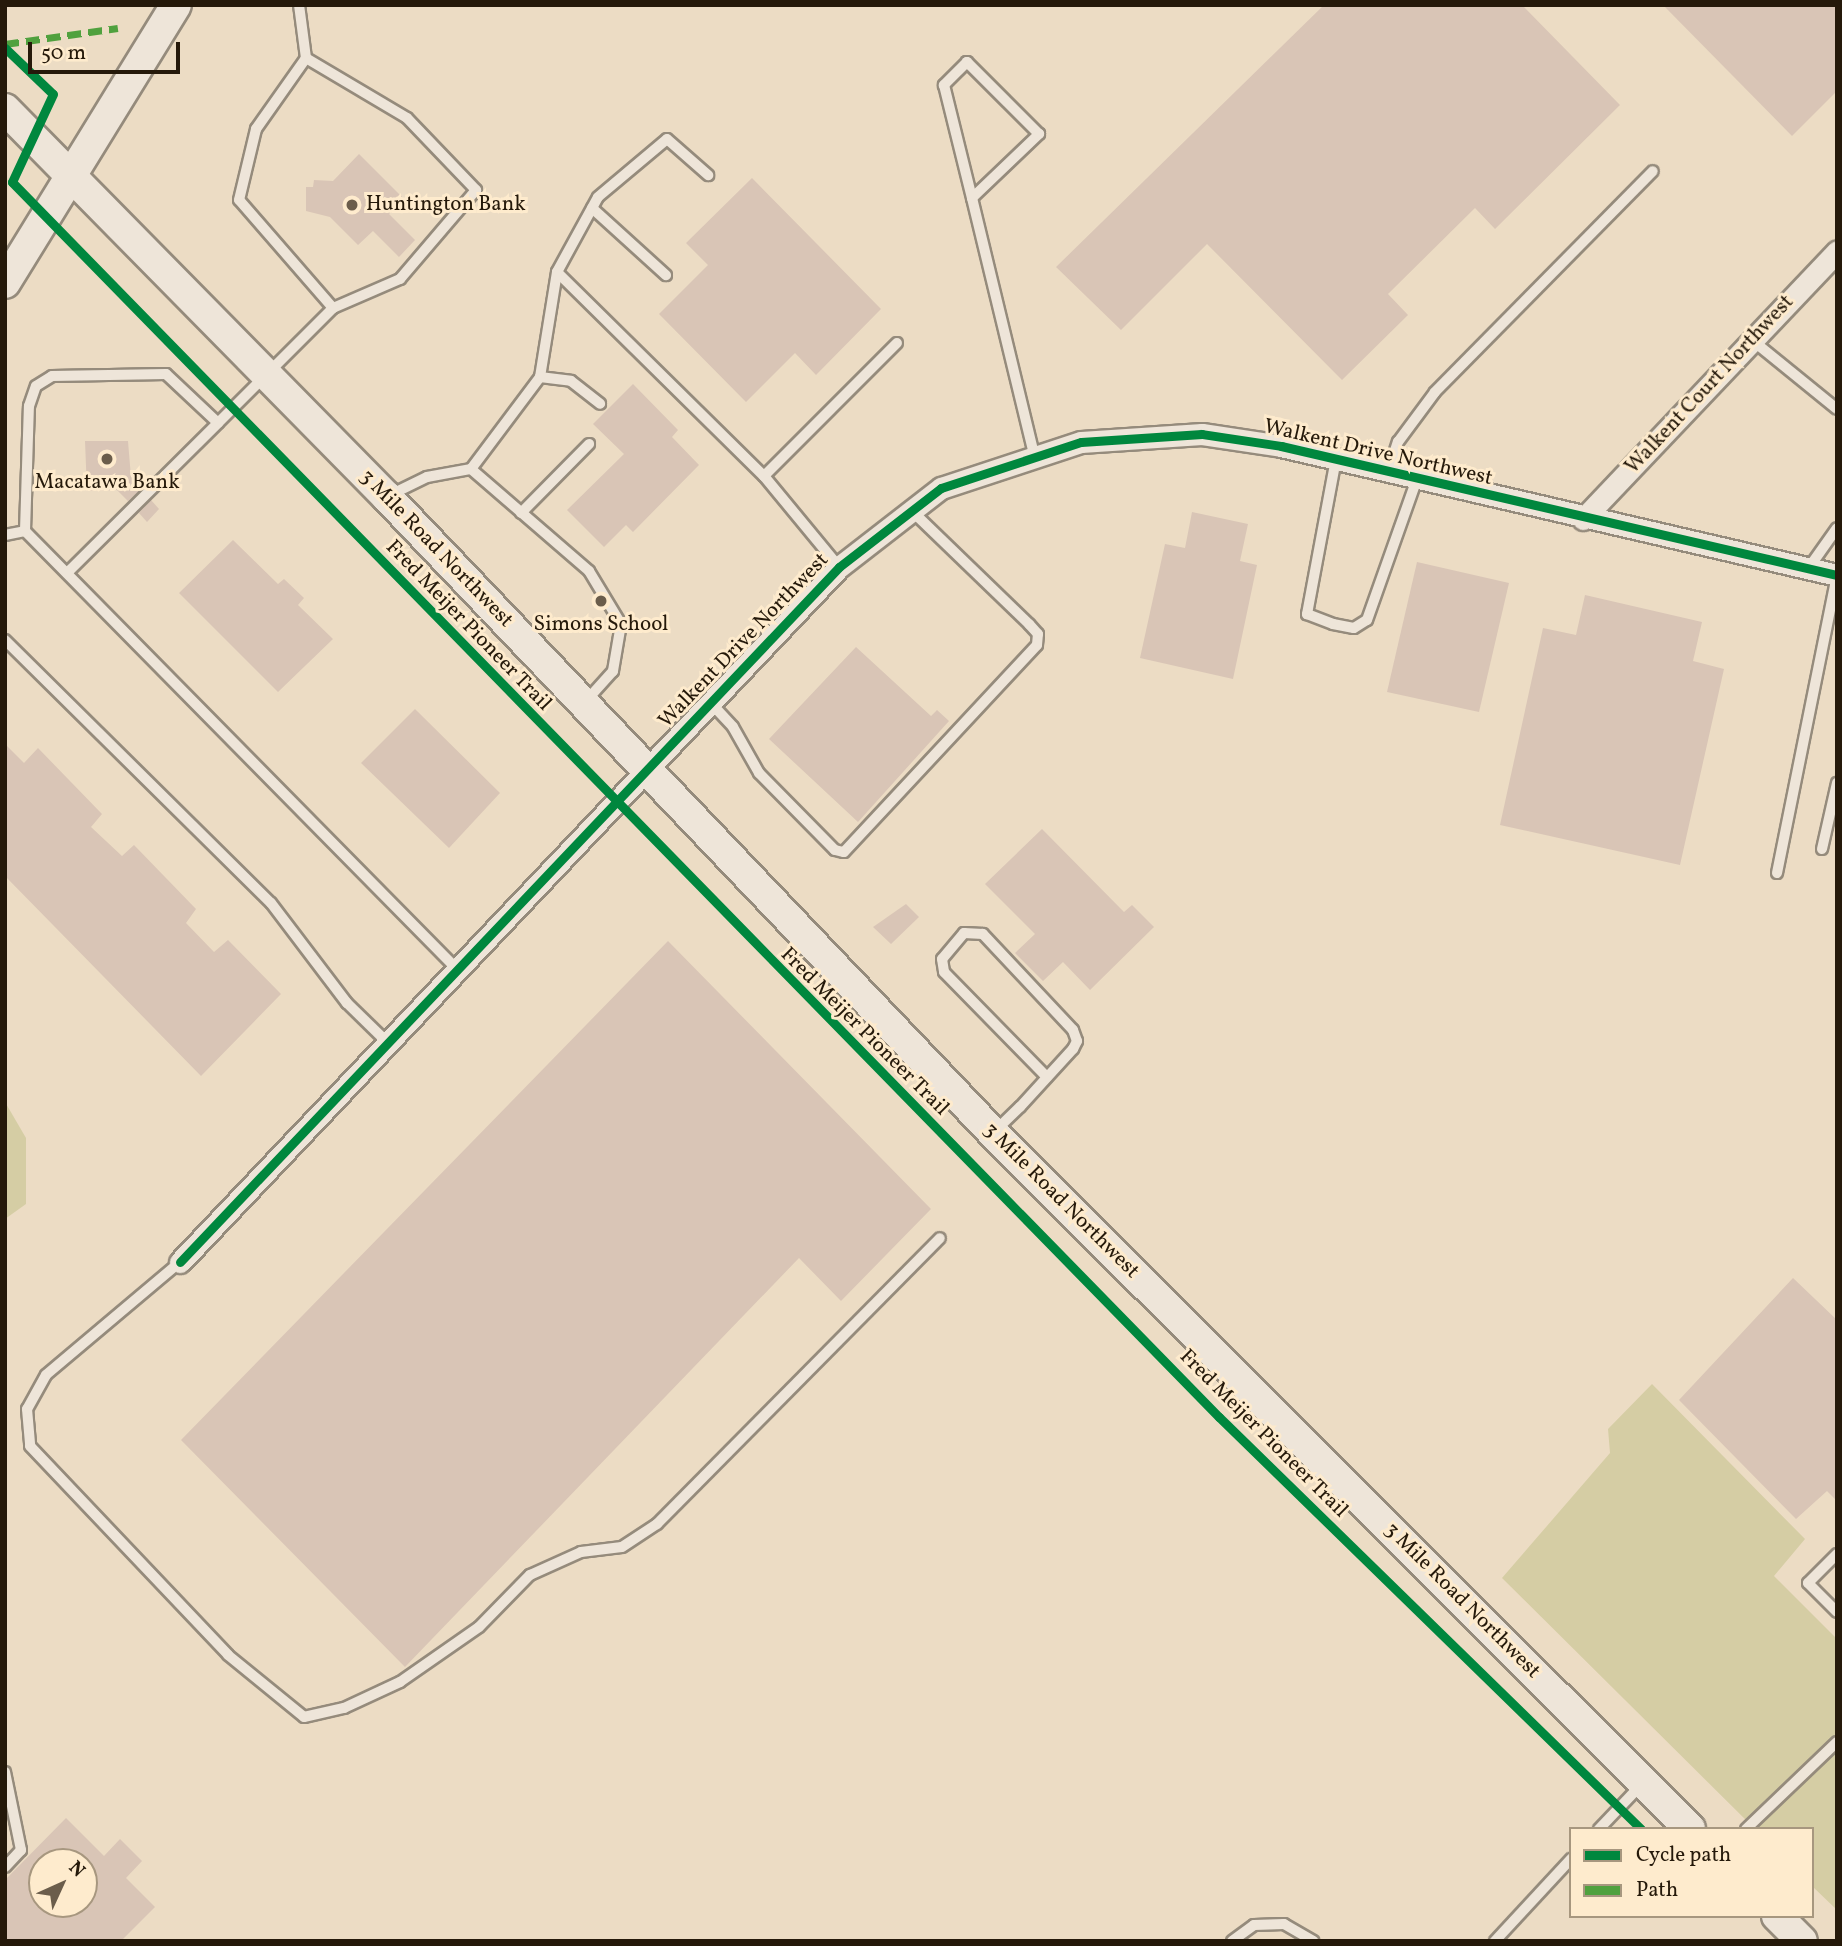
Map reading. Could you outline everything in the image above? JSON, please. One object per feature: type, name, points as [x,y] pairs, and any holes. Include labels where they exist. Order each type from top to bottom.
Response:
[{"type":"main road","points":[[5,283],[176,5]]},
{"type":"main road","name":"3 Mile Road Northwest","points":[[5,109],[73,174],[387,497],[993,1133],[1688,1827]]},
{"type":"main road","points":[[1779,1918],[1802,1941]]},
{"type":"street","name":"Walkent Court Northwest","points":[[1583,519],[1837,251]]},
{"type":"street","name":"Walkent Drive Northwest","points":[[180,1262],[646,767],[839,567],[942,488],[1034,454],[1081,442],[1202,434],[1336,459],[1583,519],[1837,575]]},
{"type":"lane","points":[[299,5],[306,58],[256,130],[239,200],[333,308]]},
{"type":"lane","points":[[67,573],[333,308],[400,279],[476,190],[407,118],[306,58]]},
{"type":"lane","points":[[972,198],[1039,134],[968,62],[944,85],[1034,454]]},
{"type":"lane","points":[[387,497],[427,477],[471,469],[540,377],[557,272],[592,208],[667,139],[708,175]]},
{"type":"lane","points":[[1388,472],[1398,442],[1435,392],[1653,171]]},
{"type":"lane","points":[[592,208],[666,275]]},
{"type":"lane","points":[[557,272],[764,476],[839,567]]},
{"type":"lane","points":[[1752,340],[1837,409]]},
{"type":"lane","points":[[764,476],[897,343]]},
{"type":"lane","points":[[218,424],[166,374],[52,376],[36,386],[29,406],[25,531],[456,968]]},
{"type":"lane","points":[[540,377],[571,381],[600,404]]},
{"type":"lane","points":[[521,513],[589,444]]},
{"type":"lane","points":[[1336,459],[1309,575],[1307,614],[1333,624],[1354,628],[1367,620],[1417,479]]},
{"type":"lane","points":[[471,469],[589,571],[621,624],[613,671],[584,704]]},
{"type":"lane","points":[[709,701],[733,727],[760,773],[835,850],[844,852],[1037,645],[1034,629],[911,510]]},
{"type":"lane","points":[[1808,569],[1837,528]]},
{"type":"lane","points":[[5,535],[25,531]]},
{"type":"lane","points":[[1777,873],[1837,575]]},
{"type":"lane","points":[[5,640],[271,903],[347,1003],[387,1042]]},
{"type":"lane","points":[[1822,849],[1837,783]]},
{"type":"lane","points":[[993,1133],[1047,1077],[1073,1049],[1073,1030],[983,934],[964,933],[942,959],[944,972],[1047,1077]]},
{"type":"lane","points":[[180,1262],[46,1375],[27,1409],[30,1447],[228,1655],[304,1717],[344,1708],[400,1682],[479,1627],[530,1575],[580,1552],[622,1547],[657,1524],[940,1238]]},
{"type":"lane","points":[[1837,1554],[1808,1583],[1837,1612]]},
{"type":"lane","points":[[1748,1827],[1837,1742]]},
{"type":"lane","points":[[5,1772],[21,1850],[5,1867]]},
{"type":"lane","points":[[1602,1827],[1643,1782]]},
{"type":"lane","points":[[1495,1941],[1569,1861]]},
{"type":"lane","points":[[1232,1941],[1254,1925],[1284,1924],[1313,1941]]},
{"type":"shaded area","points":[[5,1102],[26,1138],[26,1204],[5,1219]]},
{"type":"shaded area","points":[[1652,1384],[1805,1539],[1774,1576],[1837,1639],[1837,1910],[1814,1888],[1814,1827],[1753,1827],[1502,1578],[1610,1453],[1608,1429]]},
{"type":"building","points":[[1324,5],[1522,5],[1620,105],[1495,229],[1475,208],[1388,294],[1408,315],[1342,380],[1207,244],[1121,330],[1056,267]]},
{"type":"building","points":[[1663,5],[1837,5],[1837,91],[1792,136]]},
{"type":"building","name":"Huntington Bank","points":[[359,154],[404,199],[389,214],[415,240],[399,257],[373,231],[358,245],[330,217],[306,211],[306,187],[313,187],[314,180],[333,181]]},
{"type":"building","points":[[752,178],[881,309],[816,375],[795,353],[746,402],[659,314],[708,265],[686,243]]},
{"type":"building","points":[[633,384],[678,430],[672,437],[699,465],[633,532],[626,525],[604,547],[567,510],[624,454],[593,424]]},
{"type":"building","name":"Macatawa Bank","points":[[85,441],[128,441],[131,477],[141,489],[128,501],[117,490],[87,491]]},
{"type":"building","points":[[151,500],[159,509],[147,522],[139,513]]},
{"type":"building","points":[[1192,512],[1248,524],[1240,561],[1257,565],[1233,679],[1140,658],[1165,544],[1185,548]]},
{"type":"building","points":[[233,540],[278,584],[284,579],[304,598],[298,605],[333,639],[278,692],[179,593]]},
{"type":"building","points":[[1417,562],[1509,583],[1479,712],[1387,692]]},
{"type":"building","points":[[1585,595],[1702,622],[1693,661],[1724,669],[1680,865],[1500,825],[1543,628],[1576,635]]},
{"type":"building","points":[[856,647],[931,716],[937,710],[949,721],[858,822],[769,739]]},
{"type":"building","points":[[415,709],[500,793],[449,848],[361,763]]},
{"type":"building","points":[[5,744],[24,763],[38,748],[102,814],[91,827],[122,856],[134,845],[196,909],[186,923],[214,952],[228,940],[281,994],[201,1076],[5,876]]},
{"type":"building","points":[[1042,829],[1124,912],[1132,905],[1154,927],[1090,990],[1063,962],[1043,981],[1015,953],[1035,934],[985,884]]},
{"type":"building","points":[[906,904],[919,917],[891,944],[873,927]]},
{"type":"building","points":[[668,941],[931,1209],[841,1301],[799,1258],[405,1667],[181,1440]]},
{"type":"building","points":[[1793,1278],[1837,1320],[1837,1501],[1827,1491],[1796,1519],[1679,1400]]},
{"type":"building","points":[[66,1818],[96,1848],[36,1848]]},
{"type":"building","points":[[120,1839],[142,1861],[126,1878],[155,1907],[121,1941],[5,1941],[5,1880],[28,1857],[28,1918],[98,1918],[98,1850],[104,1856]]},
{"type":"marked path","points":[[5,44],[118,28]]},
{"type":"cycle path","name":"Fred Meijer Pioneer Trail","points":[[5,48],[53,94],[12,182],[1219,1417],[1639,1827]]},
{"type":"cycle path","points":[[180,1262],[839,567],[941,488],[1081,442],[1202,434],[1281,446],[1837,575]]},
{"type":"place","name":"Huntington Bank","points":[[352,205]]},
{"type":"place","name":"Macatawa Bank","points":[[107,459]]},
{"type":"place","name":"Simons School","points":[[601,601]]}]
